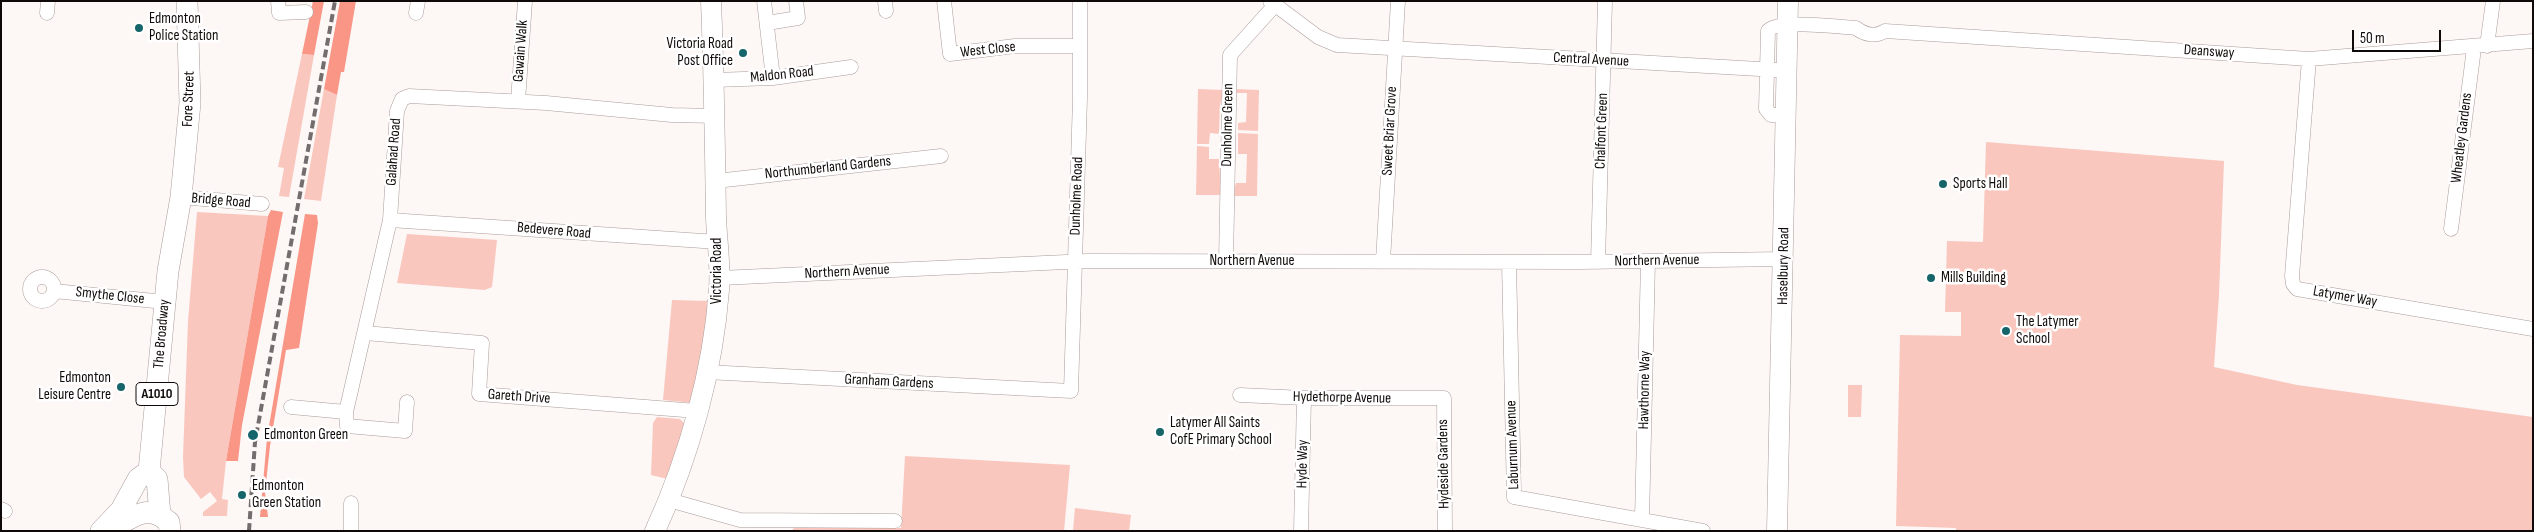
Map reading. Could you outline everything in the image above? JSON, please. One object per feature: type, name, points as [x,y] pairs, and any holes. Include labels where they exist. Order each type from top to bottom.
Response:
[{"type":"main road","name":"Fore Street","points":[[181,197],[191,91],[187,1]]},
{"type":"main road","name":"The Broadway","points":[[170,525],[157,479],[149,471],[165,302],[181,197]]},
{"type":"main road","name":"A1010","points":[[101,530],[121,510],[138,479],[149,471]]},
{"type":"main road","name":"A1010","points":[[101,530],[116,526],[138,514],[151,512],[170,525]]},
{"type":"street","points":[[278,1],[279,13],[306,12]]},
{"type":"street","name":"Gawain Walk","points":[[518,101],[525,1]]},
{"type":"street","name":"Victoria Road","points":[[655,531],[669,500],[697,411],[715,327],[720,278],[711,1]]},
{"type":"street","points":[[764,1],[773,78]]},
{"type":"street","points":[[767,23],[798,18],[796,1]]},
{"type":"street","name":"West Close","points":[[944,1],[950,54],[1015,46],[1080,46]]},
{"type":"street","name":"Dunholme Road","points":[[1071,391],[1080,1]]},
{"type":"street","name":"Sweet Briar Grove","points":[[1383,261],[1398,1]]},
{"type":"street","name":"Chalfont Green","points":[[1598,262],[1605,1]]},
{"type":"street","name":"Haselbury Road","points":[[1777,531],[1788,1]]},
{"type":"street","name":"Wheatley Gardens","points":[[2451,229],[2480,47],[2493,1]]},
{"type":"street","name":"Central Avenue","points":[[1272,3],[1327,42],[1345,45],[1788,70]]},
{"type":"street","name":"Dunholme Green","points":[[1226,262],[1230,55],[1272,3]]},
{"type":"street","name":"Deansway","points":[[1788,25],[1856,28],[1863,24],[1880,25],[1885,31],[2309,59],[2480,47],[2533,41]]},
{"type":"street","points":[[1787,115],[1767,112],[1767,70],[1769,28],[1788,25]]},
{"type":"street","name":"Latymer Way","points":[[2309,59],[2292,276],[2297,289],[2533,329]]},
{"type":"street","name":"Maldon Road","points":[[714,80],[773,78],[851,67]]},
{"type":"street","name":"Galahad Road","points":[[346,419],[390,220],[397,111],[402,99],[409,96],[518,101],[672,115],[715,116]]},
{"type":"street","name":"Northumberland Gardens","points":[[716,181],[941,156]]},
{"type":"street","name":"Bridge Road","points":[[181,197],[262,204]]},
{"type":"street","name":"Bedevere Road","points":[[390,220],[718,242]]},
{"type":"street","name":"Northern Avenue","points":[[720,278],[1075,262],[1598,262],[1784,259]]},
{"type":"street","name":"Hawthorne Way","points":[[1642,520],[1648,261]]},
{"type":"street","name":"Laburnum Avenue","points":[[1509,262],[1514,497],[1703,531]]},
{"type":"street","name":"Smythe Close","points":[[54,291],[165,302]]},
{"type":"street","name":"Gareth Drive","points":[[365,333],[482,343],[479,394],[697,411]]},
{"type":"street","name":"Granham Gardens","points":[[706,372],[1071,391]]},
{"type":"street","name":"Hydethorpe Avenue","points":[[1240,395],[1304,398],[1444,398]]},
{"type":"street","name":"Hyde Way","points":[[1301,531],[1304,398]]},
{"type":"street","name":"Hydeside Gardens","points":[[1444,398],[1445,531]]},
{"type":"street","points":[[291,407],[405,432],[407,402]]},
{"type":"street","points":[[669,500],[740,520],[895,521]]},
{"type":"street","points":[[350,503],[350,531]]},
{"type":"shaded area","points":[[313,1],[324,1],[314,55],[302,54]]},
{"type":"shaded area","points":[[340,1],[356,1],[344,72],[341,72],[337,95],[324,89]]},
{"type":"shaded area","points":[[302,54],[314,55],[289,197],[279,196],[284,168],[278,167]]},
{"type":"shaded area","points":[[324,89],[337,95],[321,201],[304,199]]},
{"type":"shaded area","points":[[1198,89],[1224,90],[1220,105],[1219,134],[1210,133],[1209,144],[1197,144]]},
{"type":"shaded area","points":[[1235,89],[1259,90],[1258,131],[1238,130],[1238,123],[1246,122],[1247,93],[1235,93]]},
{"type":"shaded area","points":[[1238,133],[1258,134],[1257,196],[1232,196],[1236,183],[1246,183],[1247,154],[1238,154]]},
{"type":"shaded area","name":"The Latymer School","points":[[1986,142],[2224,161],[2219,295],[2214,367],[2297,385],[2533,417],[2533,531],[1956,531],[1956,528],[1896,526],[1900,335],[1961,336],[1961,312],[1945,312],[1947,241],[1983,242]]},
{"type":"shaded area","points":[[1197,146],[1209,147],[1209,159],[1219,159],[1221,195],[1196,195]]},
{"type":"shaded area","points":[[271,210],[283,212],[242,425],[238,461],[226,461],[268,216]]},
{"type":"shaded area","points":[[197,212],[268,216],[226,461],[222,499],[228,500],[227,516],[203,516],[203,512],[217,501],[210,492],[201,499],[184,477],[183,457],[188,321]]},
{"type":"shaded area","points":[[305,214],[317,215],[318,223],[299,348],[286,350],[270,446],[265,492],[268,517],[260,517],[267,438]]},
{"type":"shaded area","points":[[407,234],[497,240],[492,287],[485,290],[397,283]]},
{"type":"shaded area","points":[[672,300],[712,301],[694,403],[663,400]]},
{"type":"shaded area","points":[[1848,385],[1862,385],[1861,417],[1848,417]]},
{"type":"shaded area","points":[[657,417],[680,419],[685,424],[672,480],[651,475],[653,423]]},
{"type":"shaded area","points":[[905,456],[1070,465],[1064,531],[791,531],[796,526],[901,528]]},
{"type":"shaded area","points":[[1075,508],[1131,515],[1129,531],[1073,531]]},
{"type":"railway","points":[[249,531],[255,442],[335,1]]},
{"type":"place","name":"Edmonton Police Station","points":[[139,28]]},
{"type":"place","name":"Victoria Road Post Office","points":[[743,53]]},
{"type":"place","name":"Sports Hall","points":[[1943,184]]},
{"type":"place","name":"Mills Building","points":[[1931,278]]},
{"type":"place","name":"The Latymer School","points":[[2006,331]]},
{"type":"place","name":"Edmonton Leisure Centre","points":[[121,387]]},
{"type":"place","name":"Latymer All Saints CofE Primary School","points":[[1160,432]]},
{"type":"place","name":"Edmonton Green","points":[[253,435]]},
{"type":"place","name":"Edmonton Green Station","points":[[242,495]]}]
